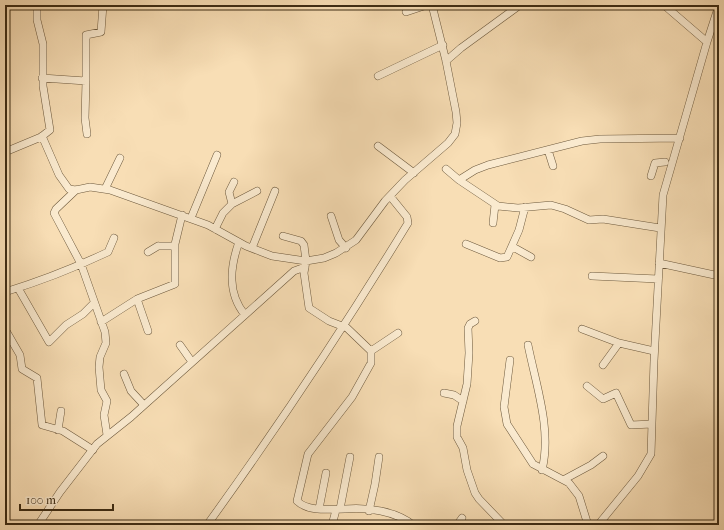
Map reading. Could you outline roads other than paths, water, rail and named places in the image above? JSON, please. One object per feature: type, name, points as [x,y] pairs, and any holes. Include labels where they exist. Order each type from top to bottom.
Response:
[{"type":"street","points":[[5,152],[42,136],[50,130],[51,127],[42,78],[43,44],[37,20],[38,5]]},
{"type":"street","points":[[87,134],[85,118],[86,34],[101,32],[103,5]]},
{"type":"street","points":[[406,12],[427,5]]},
{"type":"street","points":[[38,525],[60,492],[92,450],[107,435],[131,417],[143,404],[223,336],[294,271],[306,264],[346,248],[364,232],[390,196],[448,143],[454,134],[457,122],[456,112],[446,61],[432,5]]},
{"type":"street","points":[[446,61],[461,48],[520,5]]},
{"type":"street","points":[[664,5],[707,42]]},
{"type":"street","points":[[598,525],[650,458],[660,228],[663,195],[669,162],[680,138],[718,5]]},
{"type":"street","points":[[378,76],[442,45]]},
{"type":"street","points":[[42,78],[86,81]]},
{"type":"street","points":[[42,136],[59,175],[69,189],[76,190],[90,187],[105,189],[191,218],[215,228],[239,242],[272,256],[306,264]]},
{"type":"street","points":[[459,180],[482,167],[582,141],[600,139],[680,138]]},
{"type":"street","points":[[378,146],[414,173]]},
{"type":"street","points":[[548,150],[553,166]]},
{"type":"street","points":[[191,218],[217,155]]},
{"type":"street","points":[[105,189],[120,158]]},
{"type":"street","points":[[651,176],[655,163],[669,162]]},
{"type":"street","points":[[446,169],[495,205],[509,208],[551,205],[565,209],[589,220],[602,219],[660,228]]},
{"type":"street","points":[[232,204],[229,192],[234,182]]},
{"type":"street","points":[[76,190],[56,209],[54,213],[82,266],[105,332],[106,343],[100,357],[99,367],[101,390],[107,401],[104,414],[107,435]]},
{"type":"street","points":[[252,248],[275,190]]},
{"type":"street","points":[[215,228],[223,213],[232,204],[256,191]]},
{"type":"street","points":[[207,525],[377,275],[408,223],[408,217],[390,196]]},
{"type":"street","points":[[493,223],[495,205]]},
{"type":"street","points":[[466,244],[503,258],[507,257],[513,247],[525,207]]},
{"type":"street","points":[[101,322],[137,299],[175,284],[175,246],[182,215]]},
{"type":"street","points":[[331,216],[340,240],[346,248]]},
{"type":"street","points":[[283,236],[303,243],[306,264],[307,304],[309,308],[329,321],[342,326],[370,351],[371,363],[352,397],[316,442],[306,459],[297,501],[306,507],[319,509],[369,511],[397,515],[413,525]]},
{"type":"street","points":[[5,292],[82,266],[108,252],[112,246],[114,238]]},
{"type":"street","points":[[239,242],[233,262],[231,285],[237,305],[245,315]]},
{"type":"street","points":[[148,252],[159,246],[175,246]]},
{"type":"street","points":[[513,247],[531,257]]},
{"type":"street","points":[[659,263],[719,276]]},
{"type":"street","points":[[592,276],[658,279]]},
{"type":"street","points":[[18,288],[49,342],[66,325],[83,314],[94,303]]},
{"type":"street","points":[[137,299],[148,331]]},
{"type":"street","points":[[475,320],[468,328],[468,376],[457,426],[457,438],[463,448],[471,484],[478,499],[504,525]]},
{"type":"street","points":[[5,329],[20,355],[22,370],[37,378],[42,425],[58,430],[92,450]]},
{"type":"street","points":[[582,329],[619,343],[654,352]]},
{"type":"street","points":[[370,351],[398,333]]},
{"type":"street","points":[[603,365],[619,343]]},
{"type":"street","points":[[180,345],[192,362]]},
{"type":"street","points":[[528,345],[545,427],[545,458],[542,470]]},
{"type":"street","points":[[510,360],[504,407],[506,424],[533,464],[542,470],[565,479],[578,496],[588,525]]},
{"type":"street","points":[[124,374],[131,391],[143,404]]},
{"type":"street","points":[[588,386],[603,399],[616,393],[631,425],[652,424]]},
{"type":"street","points":[[444,393],[454,395],[463,401]]},
{"type":"street","points":[[58,430],[61,411]]},
{"type":"street","points":[[565,479],[591,465],[602,456]]},
{"type":"street","points":[[332,525],[338,510],[350,457]]},
{"type":"street","points":[[369,511],[379,457]]},
{"type":"street","points":[[319,509],[326,473]]},
{"type":"street","points":[[457,525],[462,518]]}]
